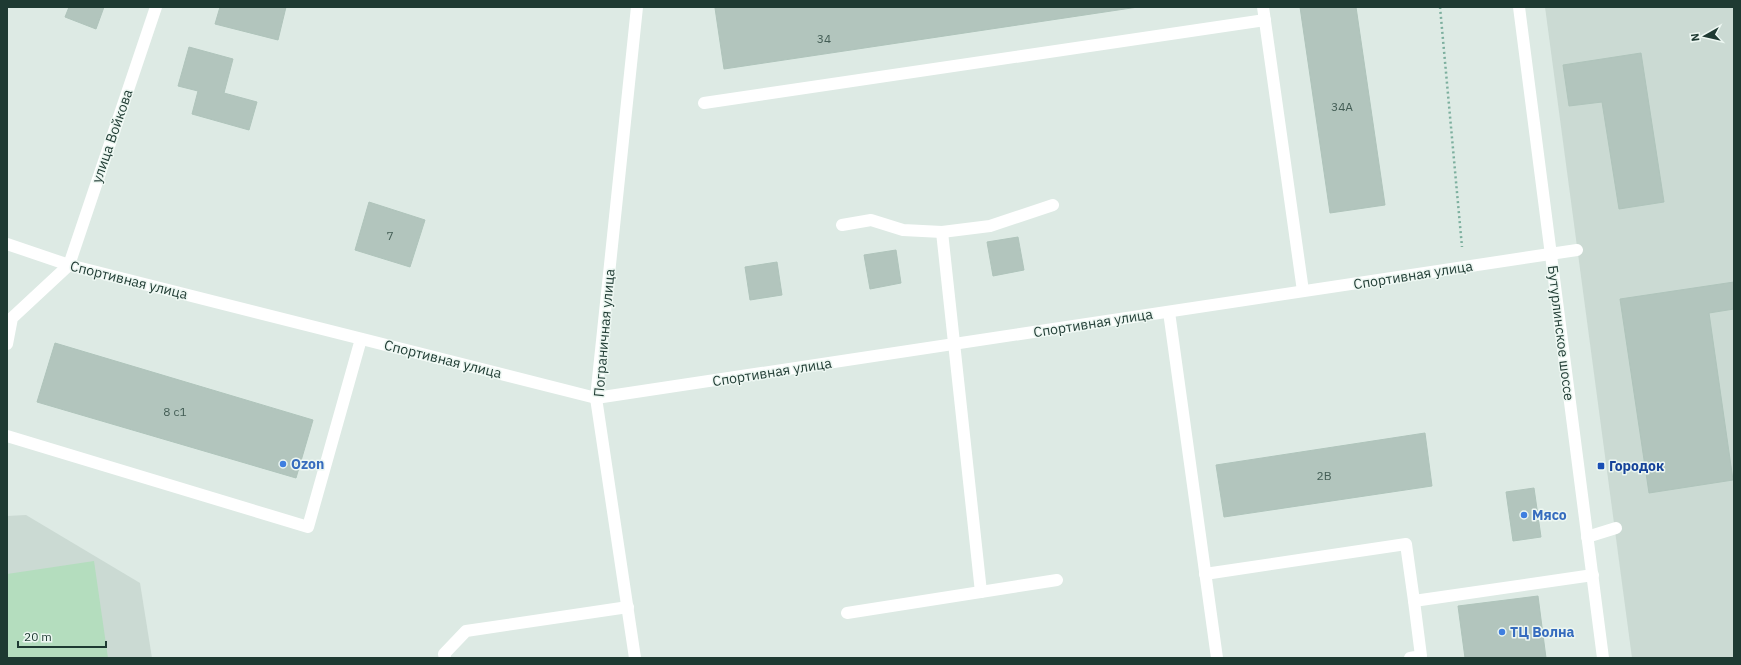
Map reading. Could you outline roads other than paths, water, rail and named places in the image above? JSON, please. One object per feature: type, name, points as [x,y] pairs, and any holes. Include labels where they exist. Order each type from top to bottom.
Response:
[{"type":"street","name":"улица Войкова","points":[[69,265],[156,7]]},
{"type":"street","name":"Пограничная улица","points":[[635,658],[596,398],[637,7]]},
{"type":"street","points":[[1263,7],[1303,291]]},
{"type":"street","name":"Бутурлинское шоссе","points":[[1519,7],[1603,658]]},
{"type":"street","points":[[704,103],[1265,20]]},
{"type":"street","points":[[842,225],[871,220],[903,230],[942,232],[990,226],[1053,205]]},
{"type":"street","points":[[942,232],[981,592]]},
{"type":"street","name":"Спортивная улица","points":[[7,244],[69,265],[596,398],[1577,250]]},
{"type":"street","points":[[7,344],[12,318],[69,265]]},
{"type":"street","points":[[1170,312],[1217,658]]},
{"type":"street","points":[[7,436],[308,527],[361,339]]},
{"type":"street","points":[[1587,537],[1616,528]]},
{"type":"street","points":[[1205,574],[1406,544],[1421,656],[1410,658]]},
{"type":"street","points":[[1414,601],[1592,575]]},
{"type":"street","points":[[847,613],[1057,580]]},
{"type":"street","points":[[445,658],[444,654],[466,631],[628,607]]},
{"type":"place","name":"Ozon","points":[[283,464]]},
{"type":"place","name":"Городок","points":[[1601,466]]},
{"type":"place","name":"Мясо","points":[[1524,515]]},
{"type":"place","name":"ТЦ Волна","points":[[1502,632]]}]
